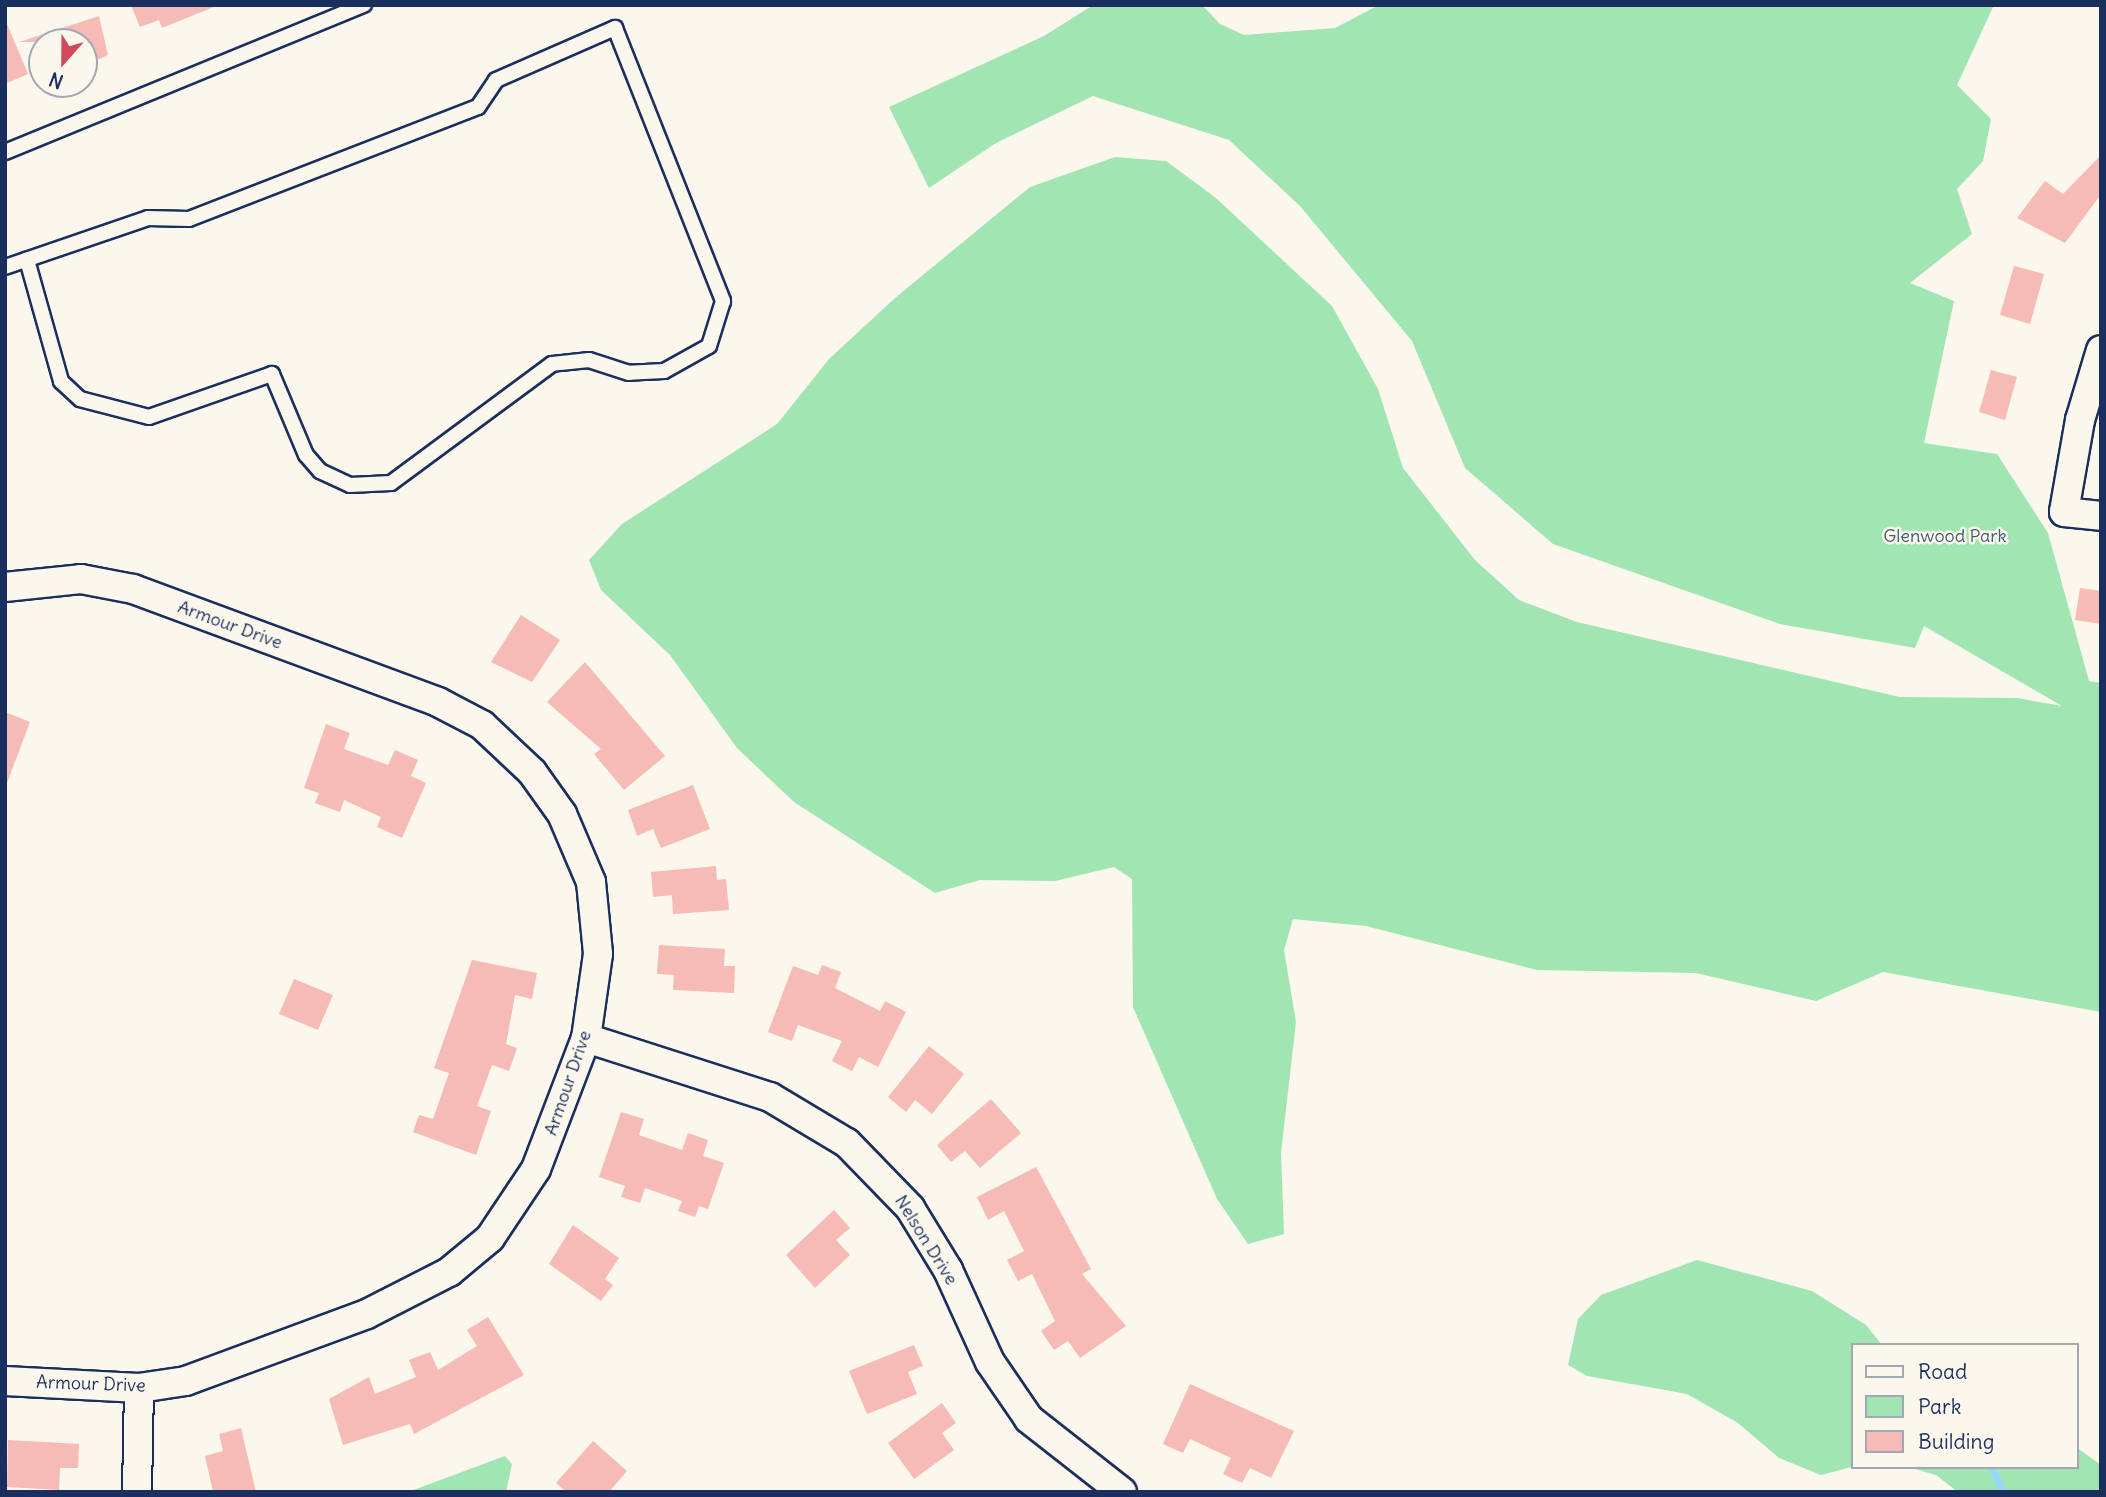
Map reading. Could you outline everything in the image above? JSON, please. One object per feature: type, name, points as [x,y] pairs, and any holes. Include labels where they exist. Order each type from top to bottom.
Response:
[{"type":"street","points":[[2101,350],[2080,419],[2064,512],[2101,516]]},
{"type":"street","name":"Armour Drive","points":[[5,587],[81,579],[134,589],[438,702],[498,737],[549,793],[585,862],[598,954],[586,1038],[526,1187],[490,1238],[449,1272],[367,1314],[230,1367],[139,1388],[5,1381]]},
{"type":"street","name":"Nelson Drive","points":[[586,1038],[770,1097],[847,1143],[910,1208],[948,1270],[990,1362],[1029,1419],[1122,1492]]},
{"type":"street","points":[[137,1492],[139,1388]]},
{"type":"lane","points":[[5,152],[364,5]]},
{"type":"lane","points":[[5,267],[148,218],[189,219],[478,107],[496,80],[615,28],[723,301],[709,346],[664,371],[629,373],[589,360],[552,364],[391,483],[350,485],[320,471],[306,455],[272,374],[149,417],[80,399],[61,381],[27,260]]},
{"type":"green space","name":"Glenwood Park","points":[[1093,5],[1202,5],[1220,24],[1244,35],[1335,28],[1379,5],[1994,5],[1957,85],[1991,119],[1983,161],[1957,189],[1972,234],[1910,283],[1954,301],[1924,443],[1997,454],[2048,533],[2089,681],[2101,683],[2101,1012],[1883,972],[1816,1001],[1696,973],[1537,970],[1366,926],[1293,919],[1284,950],[1296,1022],[1281,1153],[1284,1234],[1248,1244],[1217,1199],[1133,1007],[1132,879],[1114,867],[1055,881],[980,880],[935,893],[794,802],[737,748],[670,655],[601,590],[589,560],[622,524],[777,424],[829,359],[895,298],[1030,187],[1115,157],[1166,161],[1216,198],[1332,306],[1378,389],[1403,468],[1475,560],[1519,600],[1577,622],[1900,697],[2017,698],[2062,706],[1924,626],[1915,648],[1780,624],[1553,544],[1465,468],[1412,341],[1300,206],[1229,140],[1093,96],[996,143],[929,188],[889,107],[1044,36]]},
{"type":"green space","points":[[1697,1260],[1812,1291],[1866,1325],[1880,1343],[1850,1343],[1850,1468],[1821,1475],[1779,1458],[1738,1423],[1687,1394],[1587,1376],[1568,1365],[1578,1319],[1601,1295]]},
{"type":"green space","points":[[2078,1448],[2101,1465],[2101,1492],[1958,1492],[1936,1475],[1915,1469],[2078,1469]]},
{"type":"green space","points":[[505,1456],[512,1464],[506,1492],[408,1492]]},
{"type":"building","points":[[131,5],[216,6],[162,28],[159,20],[140,27]]},
{"type":"building","points":[[99,16],[108,55],[98,60],[98,28],[62,28]]},
{"type":"building","points":[[5,19],[28,74],[5,84]]},
{"type":"building","points":[[2101,155],[2101,194],[2065,243],[2017,218],[2045,181],[2063,194]]},
{"type":"building","points":[[2014,266],[2044,274],[2030,324],[2000,315]]},
{"type":"building","points":[[1991,370],[2017,377],[2005,420],[1979,412]]},
{"type":"building","points":[[2080,588],[2101,591],[2101,624],[2075,620]]},
{"type":"building","points":[[521,615],[560,640],[532,682],[491,662]]},
{"type":"building","points":[[585,662],[665,756],[624,790],[594,754],[601,749],[547,702]]},
{"type":"building","points":[[5,712],[30,722],[7,783],[5,783]]},
{"type":"building","points":[[326,724],[350,733],[344,749],[388,765],[395,750],[418,760],[411,776],[426,783],[402,838],[377,827],[381,817],[344,800],[340,812],[315,803],[319,793],[304,788]]},
{"type":"building","points":[[693,785],[710,829],[661,848],[653,829],[637,836],[628,810]]},
{"type":"building","points":[[716,866],[717,880],[726,879],[729,910],[673,914],[672,895],[653,897],[651,872]]},
{"type":"building","points":[[659,945],[725,949],[724,966],[735,966],[734,993],[673,990],[674,975],[657,974]]},
{"type":"building","points":[[472,960],[537,973],[532,999],[515,995],[506,1044],[517,1048],[509,1071],[492,1065],[477,1106],[491,1111],[476,1155],[413,1132],[419,1115],[433,1119],[449,1073],[434,1068]]},
{"type":"building","points":[[822,965],[841,972],[835,988],[880,1011],[885,1001],[906,1012],[878,1067],[859,1057],[852,1071],[832,1061],[842,1041],[798,1025],[792,1041],[768,1032],[793,966],[818,975]]},
{"type":"building","points":[[294,979],[333,995],[318,1030],[279,1014]]},
{"type":"building","points":[[929,1046],[964,1074],[932,1114],[915,1100],[906,1112],[888,1097]]},
{"type":"building","points":[[991,1099],[1021,1133],[980,1168],[965,1151],[951,1162],[937,1145]]},
{"type":"building","points":[[621,1112],[644,1119],[639,1135],[682,1150],[688,1133],[708,1140],[703,1156],[724,1163],[708,1209],[699,1206],[695,1217],[678,1211],[682,1201],[645,1188],[640,1203],[621,1197],[625,1186],[599,1177]]},
{"type":"building","points":[[1036,1167],[1091,1269],[1082,1274],[1126,1326],[1080,1358],[1068,1341],[1054,1350],[1041,1331],[1055,1321],[1032,1274],[1018,1281],[1007,1260],[1024,1251],[1004,1211],[988,1220],[977,1197]]},
{"type":"building","points":[[834,1210],[850,1228],[836,1240],[850,1255],[815,1288],[786,1255]]},
{"type":"building","points":[[573,1225],[619,1258],[605,1279],[613,1285],[601,1301],[549,1264]]},
{"type":"building","points":[[488,1317],[524,1375],[414,1434],[410,1424],[343,1445],[329,1399],[369,1377],[375,1394],[416,1377],[409,1360],[430,1352],[438,1370],[477,1346],[467,1330]]},
{"type":"building","points":[[914,1345],[923,1366],[908,1372],[917,1394],[867,1414],[849,1371]]},
{"type":"building","points":[[1190,1384],[1294,1431],[1271,1478],[1250,1468],[1242,1483],[1223,1474],[1231,1458],[1190,1439],[1183,1453],[1163,1444]]},
{"type":"building","points":[[942,1403],[956,1423],[942,1433],[954,1450],[914,1479],[888,1443]]},
{"type":"building","points":[[241,1428],[256,1492],[213,1492],[205,1456],[223,1451],[219,1434]]},
{"type":"building","points":[[8,1440],[79,1444],[78,1468],[60,1468],[59,1490],[7,1487]]},
{"type":"building","points":[[593,1441],[627,1471],[609,1492],[566,1492],[556,1483]]},
{"type":"waterway","points":[[1992,1469],[2003,1492]]}]
